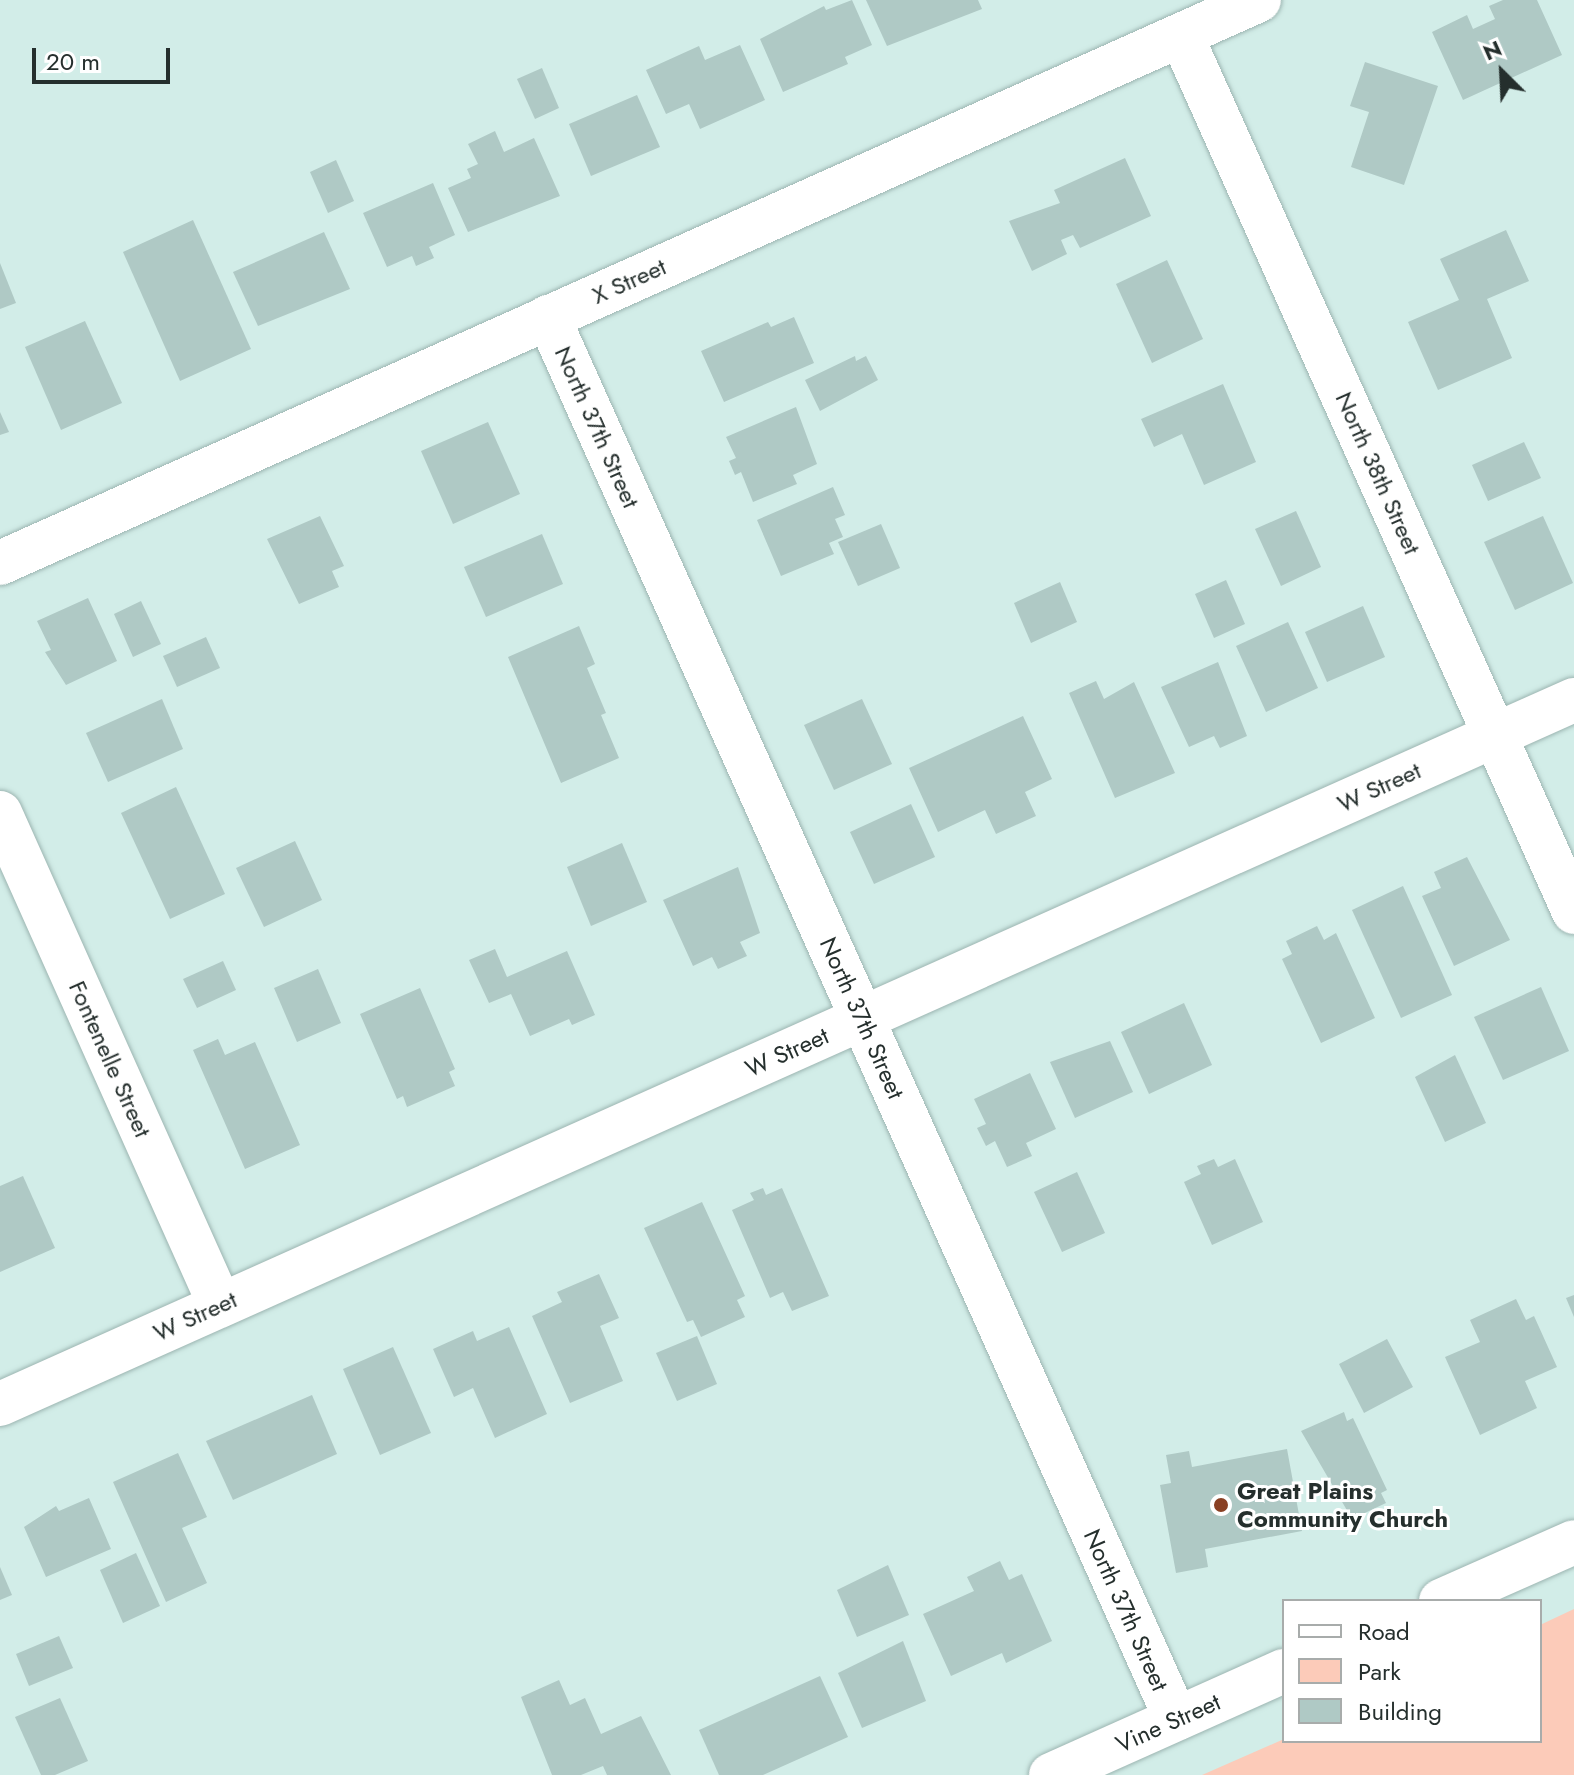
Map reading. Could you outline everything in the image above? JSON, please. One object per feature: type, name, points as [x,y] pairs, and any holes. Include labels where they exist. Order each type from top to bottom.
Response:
[{"type":"street","name":"X Street","points":[[0,563],[1259,0]]},
{"type":"street","name":"North 38th Street","points":[[1181,35],[1574,912]]},
{"type":"street","name":"North 37th Street","points":[[548,317],[1176,1719]]},
{"type":"street","name":"W Street","points":[[0,1404],[1574,700]]},
{"type":"street","name":"Fontenelle Street","points":[[0,813],[220,1305]]},
{"type":"street","points":[[1446,1599],[1574,1542]]},
{"type":"street","name":"Vine Street","points":[[1051,1775],[1282,1672]]},
{"type":"green space","points":[[1574,1609],[1574,1775],[1202,1775],[1282,1740],[1282,1743],[1542,1743],[1542,1624]]},
{"type":"building","points":[[852,0],[872,45],[845,57],[848,64],[783,92],[760,39],[824,6],[826,10]]},
{"type":"building","points":[[866,0],[978,0],[982,9],[887,46]]},
{"type":"building","points":[[1503,0],[1537,0],[1562,55],[1463,100],[1432,32],[1467,15],[1473,29],[1495,19],[1489,6]]},
{"type":"building","points":[[740,45],[765,100],[700,129],[689,104],[666,114],[646,70],[699,46],[705,60]]},
{"type":"building","points":[[1365,62],[1438,86],[1404,185],[1351,167],[1369,112],[1350,106]]},
{"type":"building","points":[[542,68],[559,108],[535,119],[517,79]]},
{"type":"building","points":[[637,95],[660,147],[591,176],[569,124]]},
{"type":"building","points":[[495,131],[504,152],[534,138],[560,196],[468,232],[448,188],[471,178],[467,169],[478,164],[468,144]]},
{"type":"building","points":[[1125,158],[1151,216],[1080,248],[1073,235],[1061,240],[1067,254],[1032,271],[1009,221],[1060,203],[1054,190]]},
{"type":"building","points":[[336,160],[354,201],[328,213],[310,172]]},
{"type":"building","points":[[433,183],[455,235],[429,247],[434,258],[416,266],[412,256],[387,267],[363,213]]},
{"type":"building","points":[[193,220],[251,349],[180,381],[123,252]]},
{"type":"building","points":[[1506,230],[1529,281],[1487,299],[1512,358],[1438,390],[1408,322],[1459,300],[1440,259]]},
{"type":"building","points":[[324,232],[350,289],[258,326],[233,272]]},
{"type":"building","points":[[1167,260],[1203,339],[1152,363],[1116,284]]},
{"type":"building","points":[[0,263],[16,303],[0,309]]},
{"type":"building","points":[[794,317],[814,363],[724,402],[701,351],[768,322],[771,327]]},
{"type":"building","points":[[85,321],[122,403],[61,430],[25,347]]},
{"type":"building","points":[[855,356],[856,361],[866,356],[878,380],[820,411],[805,380]]},
{"type":"building","points":[[1223,384],[1256,462],[1204,485],[1182,434],[1154,447],[1141,419]]},
{"type":"building","points":[[796,407],[817,464],[793,475],[797,484],[753,502],[741,472],[735,475],[729,461],[736,458],[726,437]]},
{"type":"building","points":[[0,412],[9,432],[0,435]]},
{"type":"building","points":[[488,422],[520,494],[453,524],[421,451]]},
{"type":"building","points":[[1524,442],[1541,478],[1488,501],[1472,465]]},
{"type":"building","points":[[833,487],[845,515],[835,519],[843,537],[829,543],[834,554],[781,576],[757,520]]},
{"type":"building","points":[[1296,511],[1321,567],[1281,586],[1255,529]]},
{"type":"building","points":[[320,516],[344,566],[332,571],[339,587],[299,604],[267,539]]},
{"type":"building","points":[[1543,516],[1573,583],[1515,610],[1484,542]]},
{"type":"building","points":[[881,524],[900,568],[858,586],[838,542]]},
{"type":"building","points":[[542,534],[563,584],[486,617],[464,567]]},
{"type":"building","points":[[1226,580],[1245,624],[1214,638],[1195,594]]},
{"type":"building","points":[[1060,582],[1077,622],[1031,643],[1014,603]]},
{"type":"building","points":[[88,598],[117,661],[66,685],[45,652],[51,650],[37,621]]},
{"type":"building","points":[[141,601],[161,644],[133,657],[114,614]]},
{"type":"building","points":[[1363,606],[1385,657],[1327,682],[1305,632]]},
{"type":"building","points":[[1288,622],[1318,688],[1266,712],[1236,646]]},
{"type":"building","points":[[579,626],[595,664],[587,668],[606,713],[601,715],[619,758],[561,783],[508,657]]},
{"type":"building","points":[[206,637],[220,668],[177,687],[163,656]]},
{"type":"building","points":[[1218,662],[1247,736],[1220,748],[1214,736],[1189,747],[1161,687]]},
{"type":"building","points":[[1096,681],[1104,699],[1134,682],[1175,773],[1115,798],[1069,693]]},
{"type":"building","points":[[162,699],[183,749],[108,782],[86,733]]},
{"type":"building","points":[[862,699],[892,764],[834,790],[804,725]]},
{"type":"building","points":[[1023,716],[1052,779],[1025,792],[1036,816],[996,834],[985,810],[938,832],[909,768]]},
{"type":"building","points":[[176,787],[225,894],[170,919],[121,813]]},
{"type":"building","points":[[911,804],[935,857],[874,884],[850,832]]},
{"type":"building","points":[[295,841],[322,900],[264,927],[236,868]]},
{"type":"building","points":[[622,843],[647,902],[591,926],[567,867]]},
{"type":"building","points":[[1467,857],[1510,940],[1454,966],[1422,896],[1441,888],[1434,872]]},
{"type":"building","points":[[738,867],[760,933],[740,942],[747,956],[718,969],[712,957],[693,966],[663,900]]},
{"type":"building","points":[[1403,886],[1452,995],[1401,1018],[1352,910]]},
{"type":"building","points":[[1317,926],[1324,940],[1336,933],[1375,1018],[1321,1043],[1282,959],[1292,954],[1286,941]]},
{"type":"building","points":[[495,949],[507,977],[567,951],[595,1015],[572,1025],[569,1019],[530,1036],[511,994],[489,1003],[469,960]]},
{"type":"building","points":[[223,961],[236,990],[197,1008],[183,979]]},
{"type":"building","points":[[318,969],[341,1023],[297,1042],[274,988]]},
{"type":"building","points":[[1541,987],[1569,1051],[1503,1080],[1474,1017]]},
{"type":"building","points":[[420,988],[455,1069],[449,1072],[455,1086],[407,1107],[403,1096],[397,1099],[360,1014]]},
{"type":"building","points":[[1184,1003],[1212,1065],[1149,1094],[1121,1032]]},
{"type":"building","points":[[218,1039],[225,1055],[255,1042],[300,1145],[245,1169],[193,1050]]},
{"type":"building","points":[[1110,1041],[1133,1092],[1075,1118],[1050,1062]]},
{"type":"building","points":[[1455,1055],[1486,1123],[1445,1142],[1415,1077]]},
{"type":"building","points":[[1030,1073],[1056,1129],[1026,1143],[1032,1156],[1007,1167],[995,1141],[986,1146],[977,1128],[986,1124],[974,1099]]},
{"type":"building","points":[[1214,1159],[1218,1167],[1235,1159],[1263,1222],[1212,1245],[1184,1182],[1201,1174],[1197,1166]]},
{"type":"building","points":[[1077,1172],[1105,1233],[1062,1252],[1034,1192]]},
{"type":"building","points":[[23,1176],[55,1248],[0,1272],[0,1186]]},
{"type":"building","points":[[763,1188],[766,1195],[782,1188],[829,1296],[792,1311],[783,1292],[770,1298],[732,1210],[754,1200],[750,1193]]},
{"type":"building","points":[[702,1202],[745,1296],[737,1300],[745,1317],[701,1337],[693,1320],[687,1322],[644,1228]]},
{"type":"building","points":[[599,1274],[619,1318],[600,1326],[623,1381],[570,1403],[532,1316],[562,1302],[557,1292]]},
{"type":"building","points":[[1574,1295],[1574,1317],[1566,1298]]},
{"type":"building","points":[[1516,1299],[1526,1320],[1534,1316],[1557,1367],[1525,1381],[1537,1408],[1480,1435],[1445,1357],[1480,1342],[1470,1320]]},
{"type":"building","points":[[509,1327],[547,1414],[495,1438],[473,1388],[454,1397],[433,1349],[473,1331],[477,1341]]},
{"type":"building","points":[[697,1336],[717,1384],[677,1401],[656,1353]]},
{"type":"building","points":[[1387,1339],[1413,1387],[1364,1413],[1339,1364]]},
{"type":"building","points":[[393,1347],[431,1433],[380,1455],[343,1369]]},
{"type":"building","points":[[312,1395],[337,1454],[233,1500],[206,1441]]},
{"type":"building","points":[[1344,1412],[1347,1421],[1353,1418],[1387,1490],[1381,1493],[1386,1503],[1352,1519],[1301,1431]]},
{"type":"building","points":[[1287,1449],[1302,1531],[1205,1549],[1208,1567],[1176,1573],[1160,1485],[1171,1483],[1166,1455],[1189,1451],[1192,1467]]},
{"type":"building","points":[[178,1453],[207,1517],[182,1528],[207,1583],[166,1602],[113,1482]]},
{"type":"building","points":[[89,1498],[111,1549],[46,1577],[24,1527],[56,1506],[59,1511]]},
{"type":"building","points":[[136,1553],[160,1606],[123,1623],[100,1570]]},
{"type":"building","points":[[1000,1561],[1009,1580],[1022,1574],[1052,1641],[1006,1663],[1002,1653],[951,1676],[923,1614],[974,1591],[967,1577]]},
{"type":"building","points":[[888,1565],[909,1615],[857,1637],[837,1590]]},
{"type":"building","points":[[0,1567],[12,1595],[0,1600]]},
{"type":"building","points":[[59,1636],[73,1668],[29,1686],[16,1654]]},
{"type":"building","points":[[903,1641],[926,1701],[862,1728],[838,1673]]},
{"type":"building","points":[[820,1676],[848,1737],[763,1775],[719,1775],[699,1730]]},
{"type":"building","points":[[559,1680],[570,1705],[585,1698],[601,1734],[641,1716],[671,1775],[607,1775],[603,1766],[581,1775],[552,1775],[521,1697]]},
{"type":"building","points":[[60,1698],[88,1761],[55,1775],[41,1775],[15,1717]]},
{"type":"place","name":"Great Plains Community Church","points":[[1221,1505]]}]
